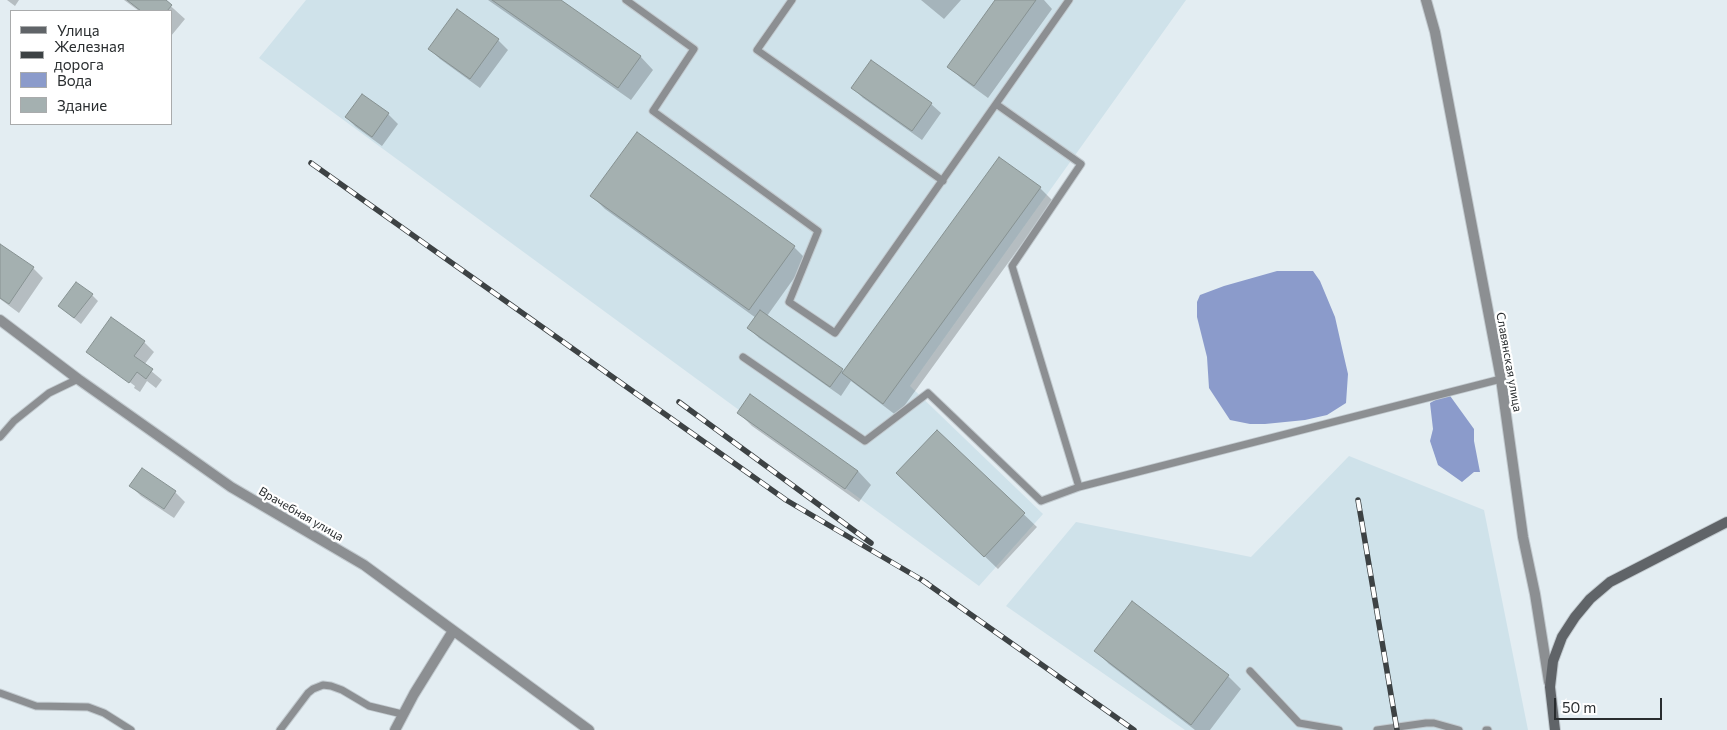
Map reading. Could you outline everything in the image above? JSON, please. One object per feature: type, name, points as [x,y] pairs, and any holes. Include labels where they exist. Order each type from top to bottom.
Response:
[{"type":"main road","points":[[1550,688],[1553,661],[1562,637],[1575,617],[1590,600],[1610,582],[1727,522]]},
{"type":"main road","name":"Славянская улица","points":[[1550,688],[1555,730]]},
{"type":"street","name":"Славянская улица","points":[[1426,0],[1434,32],[1501,379],[1523,538],[1535,594],[1550,688]]},
{"type":"street","name":"Врачебная улица","points":[[0,320],[78,379],[231,487],[364,566],[589,730]]},
{"type":"street","points":[[395,730],[402,714],[453,632]]},
{"type":"lane","points":[[626,0],[694,49],[653,111],[818,231],[789,302],[835,334],[1069,0]]},
{"type":"lane","points":[[792,0],[757,50],[942,181]]},
{"type":"lane","points":[[996,104],[1082,164],[1012,266],[1079,486]]},
{"type":"lane","points":[[743,357],[865,441],[928,393],[1041,501],[1079,486],[1501,379]]},
{"type":"lane","points":[[0,437],[14,422],[49,393],[78,379]]},
{"type":"lane","points":[[1250,671],[1299,723],[1339,730]]},
{"type":"lane","points":[[280,730],[308,693],[312,689],[323,685],[342,690],[369,706],[402,714]]},
{"type":"lane","points":[[0,693],[36,706],[88,707],[104,713],[131,730]]},
{"type":"lane","points":[[1377,730],[1434,723],[1459,730]]},
{"type":"shaded area","points":[[306,0],[1186,0],[910,386],[1043,514],[979,586],[259,58]]},
{"type":"shaded area","points":[[1349,456],[1484,510],[1528,730],[1185,730],[1006,606],[1076,522],[1251,557]]},
{"type":"water","points":[[1277,271],[1313,271],[1320,281],[1335,317],[1348,374],[1346,403],[1327,415],[1305,420],[1250,424],[1230,420],[1209,388],[1207,357],[1197,317],[1197,302],[1200,295]]},
{"type":"water","points":[[1448,393],[1474,429],[1474,441],[1480,472],[1474,472],[1462,482],[1438,465],[1430,441],[1433,429],[1430,403]]},
{"type":"building","points":[[127,0],[166,0],[172,5],[168,10],[140,10]]},
{"type":"building","points":[[492,0],[561,0],[641,56],[618,88]]},
{"type":"building","points":[[995,0],[1036,0],[974,86],[947,67]]},
{"type":"building","points":[[457,9],[499,39],[470,79],[428,49]]},
{"type":"building","points":[[871,60],[932,103],[912,131],[851,88]]},
{"type":"building","points":[[362,94],[389,113],[372,137],[345,117]]},
{"type":"building","points":[[637,132],[795,246],[749,310],[590,196]]},
{"type":"building","points":[[999,157],[1041,187],[883,404],[842,373]]},
{"type":"building","points":[[0,244],[34,267],[9,304],[0,298]]},
{"type":"building","points":[[76,282],[93,294],[74,318],[58,306]]},
{"type":"building","points":[[760,310],[843,369],[830,387],[747,328]]},
{"type":"building","points":[[111,317],[145,341],[134,356],[153,369],[146,379],[137,372],[129,383],[86,352]]},
{"type":"building","points":[[750,394],[858,471],[845,489],[737,413]]},
{"type":"building","points":[[937,430],[1025,513],[984,557],[896,473]]},
{"type":"building","points":[[142,468],[176,491],[164,509],[129,486]]},
{"type":"building","points":[[1132,601],[1229,675],[1191,725],[1094,651]]},
{"type":"railway","points":[[311,163],[786,500],[927,583]]},
{"type":"railway","points":[[679,402],[871,543]]},
{"type":"railway","points":[[1358,500],[1397,730]]},
{"type":"railway","points":[[922,580],[1134,730]]}]
